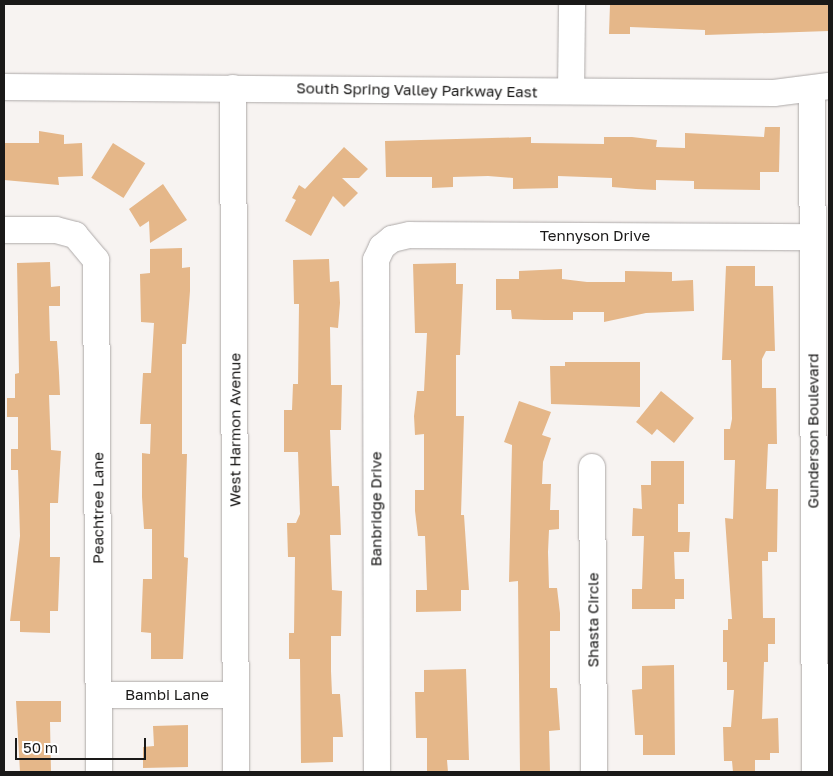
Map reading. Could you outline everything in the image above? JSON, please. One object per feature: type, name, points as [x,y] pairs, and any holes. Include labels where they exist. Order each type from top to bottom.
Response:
[{"type":"street","points":[[570,91],[572,4]]},
{"type":"street","name":"South Spring Valley Parkway East","points":[[4,87],[570,91],[820,88]]},
{"type":"street","name":"West Harmon Avenue","points":[[233,88],[236,772]]},
{"type":"street","name":"Gunderson Boulevard","points":[[815,772],[822,687],[821,464],[812,237],[820,88]]},
{"type":"street","name":"Peachtree Lane","points":[[4,230],[56,230],[74,235],[89,246],[96,260],[98,772]]},
{"type":"street","name":"Tennyson Drive","points":[[382,248],[392,239],[410,235],[812,237]]},
{"type":"street","name":"Banbridge Drive","points":[[377,772],[376,260],[382,248]]},
{"type":"street","name":"Shasta Circle","points":[[592,467],[594,772]]},
{"type":"street","name":"Bambi Lane","points":[[99,695],[236,695]]},
{"type":"building","points":[[610,4],[829,4],[829,31],[705,35],[705,30],[630,27],[630,34],[609,34]]},
{"type":"building","points":[[765,127],[780,127],[779,172],[760,172],[760,190],[694,189],[694,181],[656,180],[656,190],[636,189],[612,187],[612,178],[558,176],[558,188],[513,189],[513,178],[488,176],[453,177],[453,187],[432,188],[432,177],[386,177],[385,141],[531,137],[531,143],[604,144],[604,137],[632,137],[657,140],[656,147],[685,148],[685,133],[764,137]]},
{"type":"building","points":[[39,131],[64,135],[64,144],[82,143],[83,176],[58,177],[59,185],[4,180],[4,143],[39,143]]},
{"type":"building","points":[[113,143],[145,163],[123,198],[91,178]]},
{"type":"building","points":[[344,147],[368,169],[359,178],[342,178],[358,193],[344,207],[333,196],[311,236],[285,221],[296,200],[292,198],[299,185],[305,189]]},
{"type":"building","points":[[163,184],[187,220],[150,243],[149,221],[140,227],[129,209]]},
{"type":"building","points":[[182,248],[182,268],[190,267],[186,344],[182,344],[182,454],[187,454],[184,557],[188,558],[183,659],[151,659],[151,633],[141,632],[143,579],[152,579],[152,529],[144,529],[142,497],[142,453],[150,454],[151,424],[140,424],[143,373],[151,373],[154,323],[141,322],[140,274],[150,273],[150,249]]},
{"type":"building","points":[[329,259],[330,282],[339,281],[340,303],[338,328],[330,327],[331,385],[342,385],[341,430],[330,430],[332,486],[339,486],[341,535],[330,535],[332,590],[342,591],[341,636],[331,636],[331,671],[332,694],[340,694],[343,737],[333,737],[333,762],[301,763],[300,659],[289,659],[289,633],[294,633],[295,557],[288,557],[287,523],[296,523],[300,514],[298,452],[284,452],[284,410],[292,410],[293,384],[298,384],[299,304],[294,304],[293,260]]},
{"type":"building","points":[[50,262],[51,287],[60,286],[60,306],[49,306],[50,341],[57,341],[60,395],[49,395],[51,450],[61,451],[58,503],[50,503],[50,557],[60,557],[58,611],[50,611],[50,633],[20,632],[20,621],[10,621],[20,536],[18,470],[11,470],[11,449],[18,449],[18,417],[7,417],[7,398],[15,398],[15,374],[19,373],[17,263]]},
{"type":"building","points":[[456,263],[456,284],[463,284],[460,355],[456,355],[456,416],[464,416],[461,515],[464,515],[469,590],[461,590],[461,611],[416,612],[416,590],[427,590],[425,536],[418,536],[415,511],[415,490],[424,490],[424,434],[415,435],[414,416],[417,391],[424,391],[427,333],[415,333],[413,264]]},
{"type":"building","points":[[726,266],[755,266],[755,286],[773,286],[775,351],[766,351],[762,359],[762,388],[776,388],[777,444],[768,444],[766,489],[778,489],[777,552],[768,552],[768,561],[762,561],[763,618],[775,618],[775,644],[768,644],[768,662],[764,662],[762,719],[778,718],[779,753],[770,753],[770,760],[755,760],[755,772],[733,772],[732,761],[724,761],[723,727],[731,727],[734,690],[727,690],[727,662],[723,662],[723,630],[728,630],[728,619],[732,619],[725,518],[733,519],[735,460],[724,460],[724,429],[730,429],[732,419],[731,360],[722,360]]},
{"type":"building","points":[[562,269],[562,279],[587,282],[625,282],[625,271],[672,272],[672,281],[693,280],[694,311],[646,313],[604,322],[604,312],[573,312],[573,320],[544,320],[512,319],[511,310],[496,310],[496,279],[519,279],[519,271]]},
{"type":"building","points":[[565,362],[640,362],[640,407],[551,404],[550,366],[565,366]]},
{"type":"building","points":[[661,391],[694,418],[674,443],[657,429],[652,435],[636,422]]},
{"type":"building","points":[[519,401],[551,412],[542,435],[551,438],[543,462],[542,484],[551,484],[550,510],[559,510],[559,529],[549,530],[548,552],[549,588],[557,588],[560,613],[560,631],[550,631],[550,688],[557,688],[560,730],[549,731],[550,772],[520,772],[518,581],[509,582],[512,445],[504,442]]},
{"type":"building","points":[[651,461],[684,461],[684,504],[678,504],[678,532],[690,532],[689,552],[674,552],[675,579],[684,579],[684,599],[675,599],[675,609],[632,609],[632,589],[642,589],[644,536],[632,536],[633,508],[642,509],[641,485],[651,485]]},
{"type":"building","points":[[674,665],[675,755],[643,755],[643,735],[635,735],[632,690],[642,689],[642,666]]},
{"type":"building","points":[[466,669],[469,760],[447,760],[448,772],[427,772],[427,738],[416,738],[415,692],[424,692],[424,670]]},
{"type":"building","points":[[16,701],[61,701],[61,722],[50,722],[51,772],[20,772]]},
{"type":"building","points":[[188,725],[188,767],[143,768],[143,747],[154,746],[153,726]]}]
